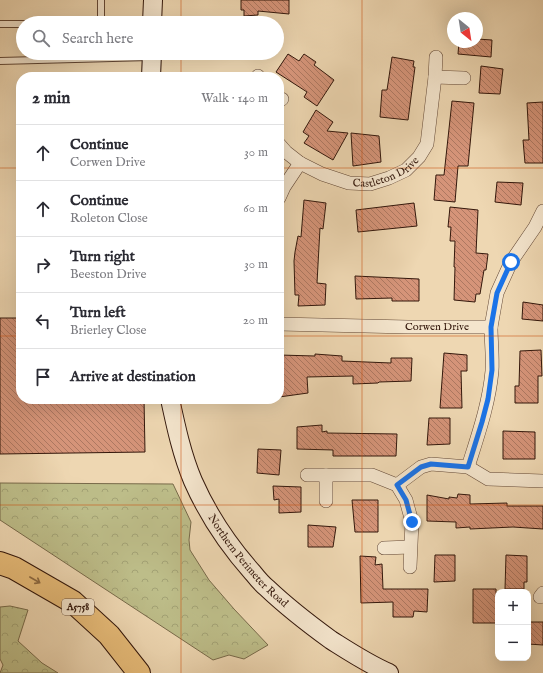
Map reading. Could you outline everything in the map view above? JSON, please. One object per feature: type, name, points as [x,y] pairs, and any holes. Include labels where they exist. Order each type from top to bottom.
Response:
[{"type":"highway","name":"A5758","points":[[4,562],[73,602],[109,635],[139,673]]},
{"type":"main road","points":[[152,16],[153,0]]},
{"type":"main road","points":[[151,72],[152,60]]},
{"type":"main road","name":"Northern Perimeter Road","points":[[171,404],[181,447],[193,481],[223,536],[242,561],[266,588],[317,630],[353,655],[389,673]]},
{"type":"street","name":"Castleton Drive","points":[[284,150],[300,163],[322,174],[349,183],[370,184],[389,178],[406,170],[419,157],[427,144],[436,57]]},
{"type":"street","points":[[435,77],[464,78]]},
{"type":"street","points":[[284,187],[300,163]]},
{"type":"street","points":[[468,467],[488,399],[492,370],[491,327],[497,293],[511,262],[535,227],[543,211]]},
{"type":"street","name":"Corwen Drive","points":[[284,324],[491,327]]},
{"type":"street","points":[[397,485],[421,467],[431,464],[468,467],[488,479],[543,481]]},
{"type":"street","points":[[307,475],[372,475],[397,485],[406,500],[412,522],[410,567]]},
{"type":"street","points":[[326,475],[326,500]]},
{"type":"street","points":[[384,548],[410,547]]},
{"type":"lane","points":[[101,0],[102,16]]},
{"type":"lane","points":[[0,24],[16,24]]},
{"type":"lane","points":[[0,61],[25,60]]},
{"type":"green space","points":[[0,483],[173,484],[191,522],[189,540],[190,550],[209,580],[268,645],[244,659],[229,655],[213,660],[0,520]]},
{"type":"green space","points":[[10,606],[28,610],[18,641],[42,663],[58,673],[0,673],[3,665],[0,659],[0,607]]},
{"type":"building","points":[[241,0],[289,0],[289,14],[258,11],[258,15],[244,16],[244,10],[241,10]]},
{"type":"building","points":[[483,39],[492,40],[491,57],[458,54],[458,48],[483,48]]},
{"type":"building","points":[[288,54],[299,61],[304,54],[316,62],[314,65],[334,80],[317,106],[304,97],[307,92],[284,77],[284,72],[276,72]]},
{"type":"building","points":[[392,57],[414,61],[413,67],[415,67],[408,120],[380,117],[382,90],[387,90]]},
{"type":"building","points":[[481,66],[503,69],[500,94],[479,93]]},
{"type":"building","points":[[452,101],[474,103],[468,166],[458,166],[455,202],[434,200],[436,175],[444,175]]},
{"type":"building","points":[[543,102],[543,163],[525,163],[523,140],[529,140],[527,103]]},
{"type":"building","points":[[316,110],[333,122],[327,131],[348,133],[333,160],[304,143],[309,136],[303,132]]},
{"type":"building","points":[[351,133],[379,136],[381,162],[353,166]]},
{"type":"building","points":[[497,182],[523,183],[521,205],[495,202]]},
{"type":"building","points":[[304,200],[326,203],[323,229],[320,228],[317,283],[326,284],[325,305],[298,306],[299,295],[295,295],[294,261],[298,236],[301,237]]},
{"type":"building","points":[[414,203],[417,226],[358,232],[356,210]]},
{"type":"building","points":[[450,207],[478,210],[476,253],[488,254],[480,294],[476,294],[475,302],[454,300],[455,241],[450,241],[451,227],[448,227]]},
{"type":"building","points":[[355,276],[419,279],[419,301],[392,301],[392,298],[356,299]]},
{"type":"building","points":[[523,302],[543,305],[543,321],[522,319]]},
{"type":"building","points":[[0,318],[16,318],[16,404],[144,404],[145,452],[0,454]]},
{"type":"building","points":[[541,350],[542,376],[538,376],[538,403],[515,403],[515,386],[519,386],[520,351]]},
{"type":"building","points":[[444,353],[467,355],[467,371],[461,371],[462,408],[440,408]]},
{"type":"building","points":[[315,354],[342,356],[342,361],[391,363],[391,358],[412,358],[411,381],[353,384],[353,376],[307,377],[308,393],[284,396],[284,355],[315,356]]},
{"type":"building","points":[[429,418],[450,418],[450,444],[427,445]]},
{"type":"building","points":[[322,425],[322,432],[327,431],[327,433],[397,434],[396,456],[333,456],[333,450],[297,449],[297,427]]},
{"type":"building","points":[[503,431],[535,432],[535,459],[503,459]]},
{"type":"building","points":[[258,449],[281,450],[279,475],[257,473]]},
{"type":"building","points":[[273,486],[301,487],[301,512],[279,513],[279,499],[274,500]]},
{"type":"building","points":[[458,494],[470,495],[470,504],[507,503],[507,506],[543,506],[543,529],[513,527],[470,529],[470,527],[456,528],[456,522],[427,521],[427,495],[449,499],[449,497],[457,498]]},
{"type":"building","points":[[352,500],[378,500],[378,532],[355,532]]},
{"type":"building","points":[[308,525],[336,527],[333,547],[308,547]]},
{"type":"building","points":[[435,555],[455,555],[455,581],[434,582]]},
{"type":"building","points":[[506,555],[527,556],[527,582],[524,582],[524,589],[505,589]]},
{"type":"building","points":[[360,556],[376,557],[375,565],[382,564],[383,589],[428,589],[427,612],[414,611],[413,617],[393,617],[393,602],[361,603]]},
{"type":"building","points":[[473,589],[495,589],[495,623],[473,623]]},
{"type":"building","points":[[531,622],[543,622],[543,645],[531,644]]},
{"type":"route","points":[[412,522],[406,500],[397,485],[421,467],[431,464],[446,464],[468,467],[488,399],[492,370],[491,327],[497,293],[511,262]]}]
